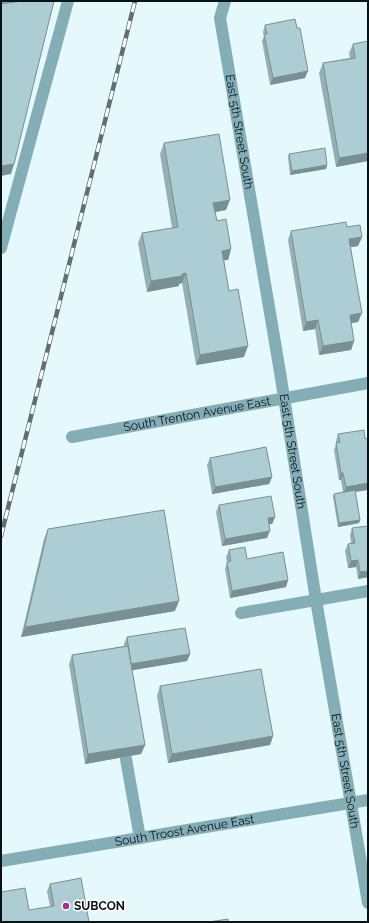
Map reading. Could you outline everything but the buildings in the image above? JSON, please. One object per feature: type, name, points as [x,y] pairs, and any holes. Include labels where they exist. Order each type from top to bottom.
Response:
[{"type":"street","points":[[1,4],[22,1]]},
{"type":"street","points":[[1,248],[68,1]]},
{"type":"street","name":"East 5th Street South","points":[[225,1],[220,18],[284,398],[316,600],[368,902]]},
{"type":"street","name":"South Trenton Avenue East","points":[[72,437],[368,383]]},
{"type":"street","points":[[241,613],[368,591]]},
{"type":"street","points":[[126,759],[140,838]]},
{"type":"street","name":"South Troost Avenue East","points":[[1,861],[368,800]]},
{"type":"railway","points":[[1,536],[135,1]]},
{"type":"place","name":"SUBCON","points":[[66,906]]}]
